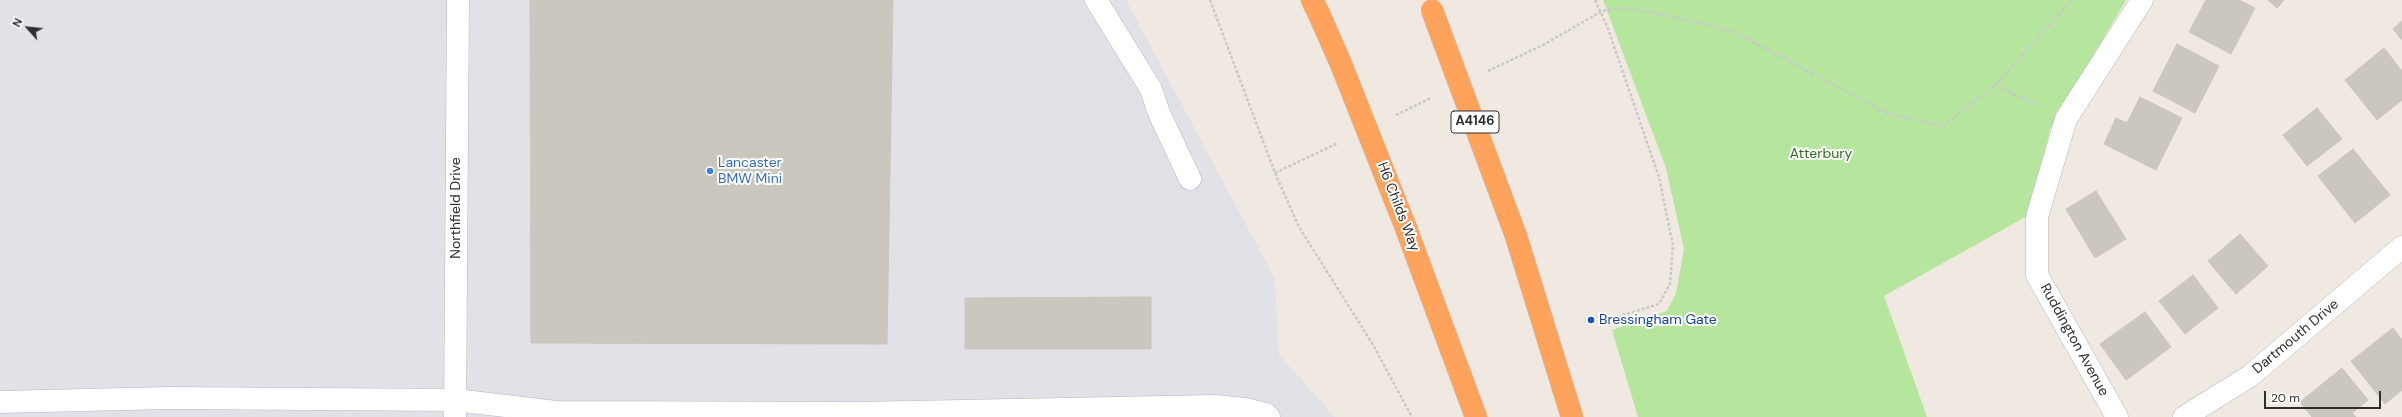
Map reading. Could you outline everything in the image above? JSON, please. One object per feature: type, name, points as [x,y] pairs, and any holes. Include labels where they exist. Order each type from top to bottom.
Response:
[{"type":"highway","name":"A4146","points":[[1430,5],[1516,236],[1572,417]]},
{"type":"highway","name":"H6 Childs Way","points":[[1315,7],[1341,64],[1406,228],[1476,417]]},
{"type":"street","name":"Northfield Drive","points":[[455,409],[458,0]]},
{"type":"street","points":[[1096,0],[1151,89],[1159,113],[1190,179]]},
{"type":"street","name":"Ruddington Avenue","points":[[2117,417],[2037,275],[2037,217],[2066,119],[2142,0]]},
{"type":"street","name":"Dartmouth Drive","points":[[2184,417],[2250,376],[2402,246]]},
{"type":"street","points":[[0,402],[168,398],[556,412],[859,413],[1215,406],[1252,411],[1266,414],[1269,417]]},
{"type":"path","points":[[1210,0],[1275,173],[1298,227],[1372,343],[1412,417]]},
{"type":"path","points":[[1595,0],[1602,11],[1659,177],[1674,246],[1670,284],[1658,304],[1604,321]]},
{"type":"path","points":[[1602,11],[1621,8],[1648,11],[1736,33],[1889,114],[1943,126],[1996,86],[2072,0]]},
{"type":"path","points":[[1996,86],[2066,119]]},
{"type":"shaded area","points":[[0,0],[1126,0],[1275,279],[1279,355],[1335,417],[0,417]]},
{"type":"green space","name":"Atterbury","points":[[1603,0],[2126,0],[2050,129],[2031,214],[1884,296],[1927,417],[1638,417],[1612,330],[1667,311],[1676,293],[1684,249],[1666,168]]},
{"type":"building","name":"Lancaster BMW Mini","points":[[530,0],[893,0],[887,344],[531,343]]},
{"type":"building","points":[[2206,0],[2239,0],[2255,8],[2231,54],[2189,32]]},
{"type":"building","points":[[2268,0],[2284,0],[2277,8]]},
{"type":"building","points":[[2402,21],[2402,40],[2393,29]]},
{"type":"building","points":[[2177,44],[2219,66],[2195,113],[2153,91]]},
{"type":"building","points":[[2384,48],[2402,71],[2402,100],[2377,120],[2345,80]]},
{"type":"building","points":[[2140,97],[2182,118],[2156,170],[2104,144],[2116,118],[2127,123]]},
{"type":"building","points":[[2317,108],[2342,139],[2307,166],[2283,135]]},
{"type":"building","points":[[2353,149],[2390,195],[2355,223],[2318,176]]},
{"type":"building","points":[[2096,191],[2126,239],[2095,258],[2066,209]]},
{"type":"building","points":[[2240,234],[2268,266],[2236,294],[2208,261]]},
{"type":"building","points":[[2193,275],[2218,308],[2185,334],[2159,301]]},
{"type":"building","points":[[1151,297],[1151,349],[965,349],[965,298]]},
{"type":"building","points":[[2145,312],[2171,347],[2126,380],[2100,344]]},
{"type":"building","points":[[2393,328],[2402,340],[2402,390],[2385,404],[2351,361]]},
{"type":"building","points":[[2342,368],[2368,400],[2352,413],[2356,417],[2312,417],[2300,402]]},
{"type":"place","name":"Lancaster BMW Mini","points":[[710,171]]},
{"type":"place","name":"Bressingham Gate","points":[[1591,320]]}]
